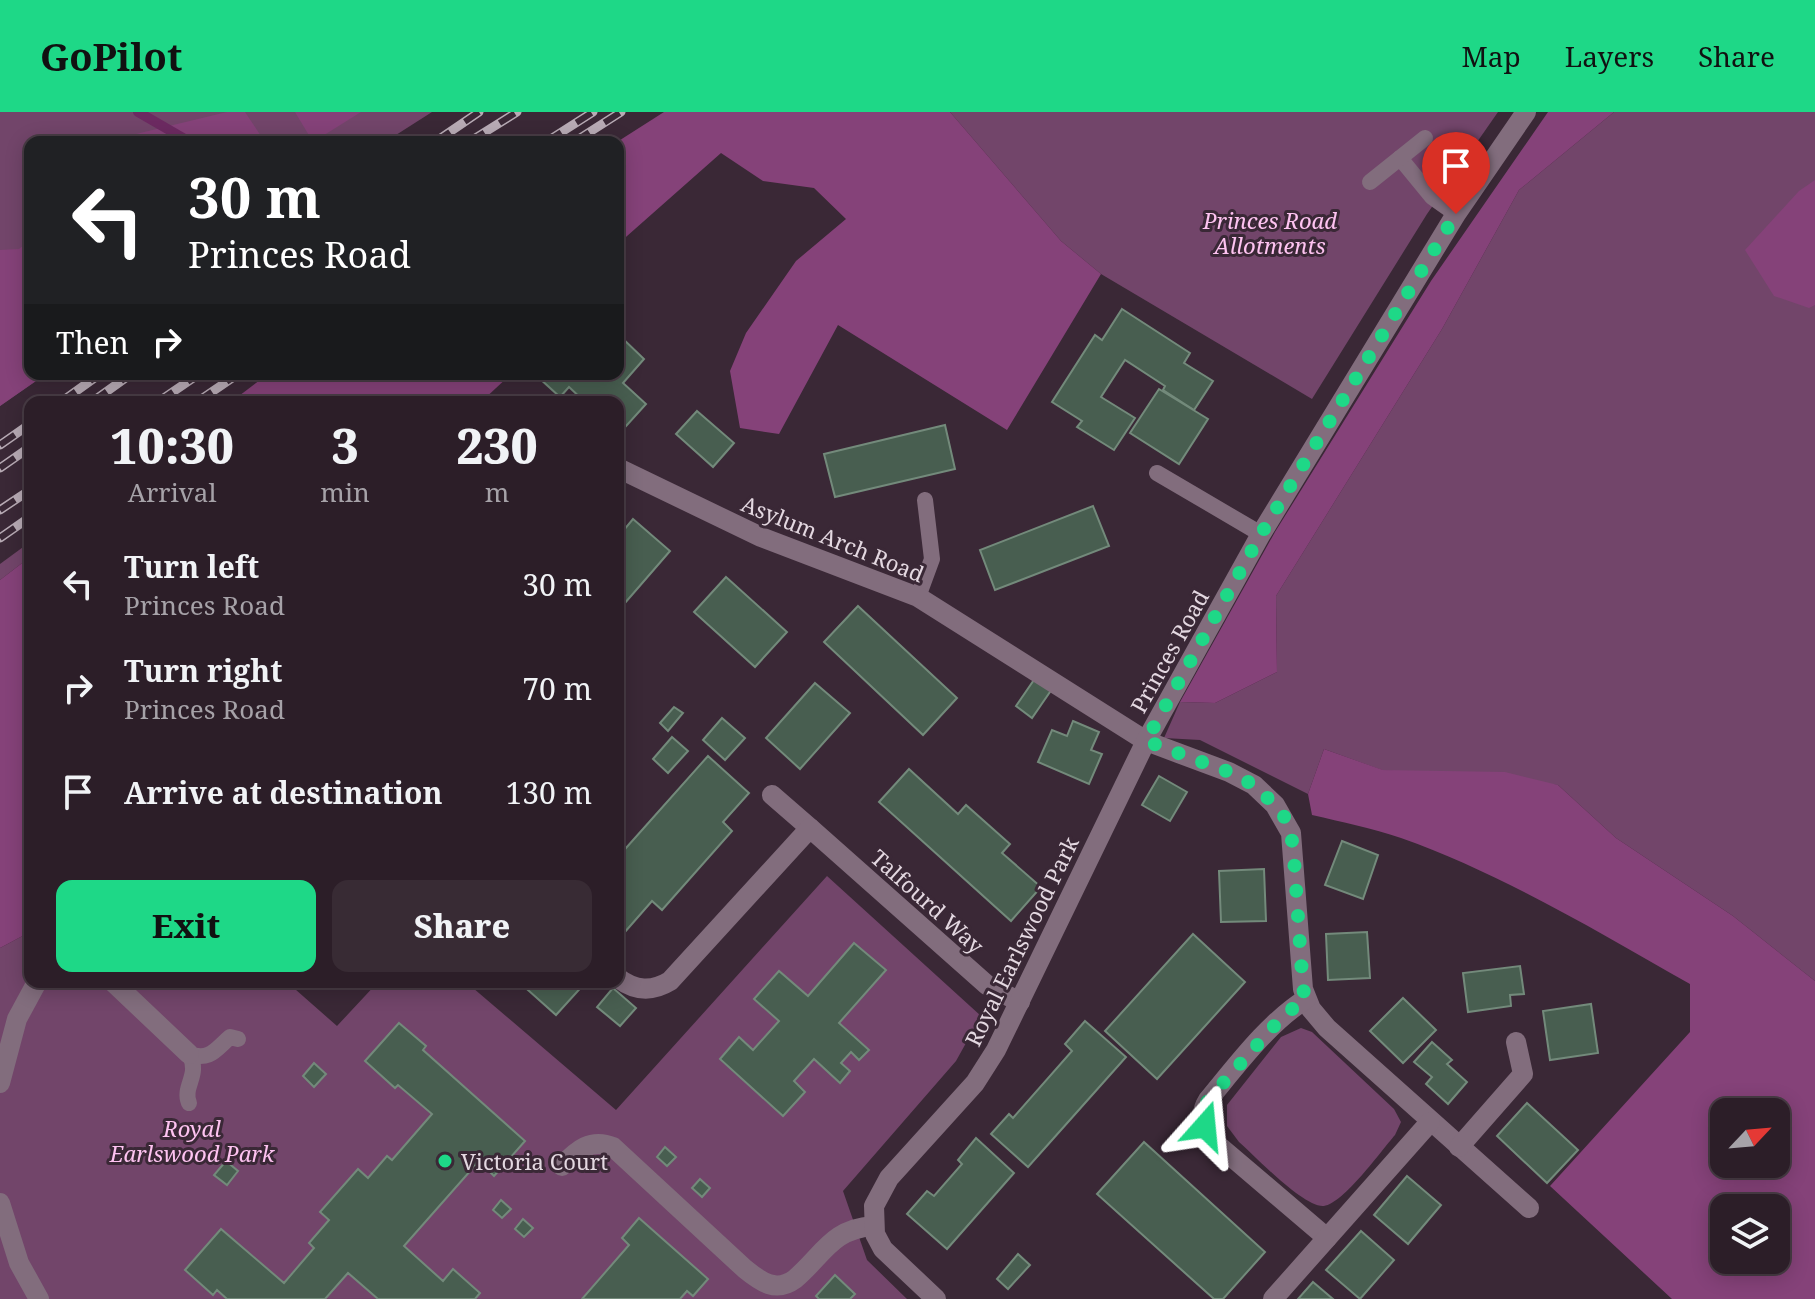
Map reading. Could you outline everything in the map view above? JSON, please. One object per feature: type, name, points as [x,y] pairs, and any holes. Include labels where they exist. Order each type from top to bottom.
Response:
[{"type":"street","name":"Princes Road","points":[[1306,999],[1293,844],[1285,818],[1254,785],[1229,772],[1146,741],[1261,534],[1456,214],[1526,112]]},
{"type":"street","name":"Asylum Arch Road","points":[[624,471],[761,537],[918,597],[1146,741]]},
{"type":"street","name":"Royal Earlswood Park","points":[[873,1226],[874,1206],[882,1188],[975,1083],[996,1050],[1146,741]]},
{"type":"street","name":"Talfourd Way","points":[[772,795],[987,985],[1020,1002]]},
{"type":"street","points":[[624,981],[641,989],[653,989],[670,981],[810,828]]},
{"type":"street","points":[[0,1083],[17,1019],[34,988]]},
{"type":"street","points":[[119,988],[189,1054]]},
{"type":"street","points":[[1327,1238],[1219,1146],[1208,1133],[1203,1119],[1204,1106],[1238,1065],[1284,1015],[1306,999],[1317,1018],[1529,1208]]},
{"type":"street","points":[[1459,1147],[1523,1074],[1516,1042]]},
{"type":"street","points":[[1273,1299],[1430,1122]]},
{"type":"street","points":[[562,1166],[584,1146],[601,1144],[613,1147],[745,1269],[759,1281],[773,1286],[786,1285],[795,1279],[843,1232],[873,1226],[878,1241],[890,1257],[936,1299]]},
{"type":"street","points":[[0,1203],[19,1263],[39,1299]]},
{"type":"lane","points":[[1370,182],[1425,138]]},
{"type":"lane","points":[[1400,158],[1432,197],[1456,214]]},
{"type":"lane","points":[[1157,473],[1261,534]]},
{"type":"lane","points":[[918,597],[932,559],[925,500]]},
{"type":"lane","points":[[189,1054],[209,1056],[230,1037],[238,1039]]},
{"type":"lane","points":[[189,1054],[194,1068],[186,1095],[189,1103]]},
{"type":"green space","points":[[0,112],[432,112],[394,136],[24,136],[24,380],[37,380],[0,406]]},
{"type":"green space","name":"Princes Road Allotments","points":[[950,112],[1498,112],[1427,214],[1312,399],[1101,274],[1061,241]]},
{"type":"green space","points":[[1614,112],[1815,112],[1815,981],[1733,916],[1616,838],[1558,785],[1382,770],[1324,749],[1308,794],[1200,740],[1164,738],[1180,702],[1215,703],[1277,672],[1276,596],[1442,329],[1519,190]]},
{"type":"green space","points":[[24,546],[24,562],[0,580],[0,564]]},
{"type":"green space","name":"Royal Earlswood Park","points":[[827,876],[981,1016],[956,1061],[843,1191],[867,1260],[907,1299],[0,1299],[0,948],[24,935],[24,988],[294,988],[337,1026],[372,988],[473,988],[616,1110]]},
{"type":"green space","points":[[1301,1028],[1312,1032],[1394,1109],[1401,1122],[1395,1135],[1362,1175],[1342,1196],[1324,1206],[1305,1199],[1280,1180],[1239,1142],[1227,1126],[1227,1105],[1281,1037]]},
{"type":"shaded area","points":[[227,112],[245,112],[261,136],[132,136]]},
{"type":"shaded area","points":[[295,112],[361,112],[323,136],[309,136]]},
{"type":"shaded area","points":[[664,112],[950,112],[1061,241],[1101,274],[1007,430],[838,325],[779,434],[740,428],[730,371],[746,333],[796,261],[846,219],[814,188],[763,181],[721,153],[624,239],[624,138]]},
{"type":"shaded area","points":[[1548,112],[1614,112],[1519,190],[1442,329],[1276,596],[1277,672],[1215,703],[1180,702],[1275,532],[1431,281]]},
{"type":"shaded area","points":[[1815,180],[1815,305],[1809,308],[1774,296],[1745,250],[1799,191]]},
{"type":"shaded area","points":[[24,245],[24,380],[37,380],[0,406],[0,250],[19,249]]},
{"type":"shaded area","points":[[260,380],[505,380],[487,396],[239,396]]},
{"type":"shaded area","points":[[24,562],[24,935],[0,948],[0,580]]},
{"type":"shaded area","points":[[1324,749],[1383,770],[1505,772],[1558,785],[1616,838],[1733,916],[1815,981],[1815,1299],[1672,1299],[1550,1186],[1690,1032],[1690,984],[1548,905],[1439,852],[1390,834],[1312,815],[1308,794]]},
{"type":"building","points":[[1122,309],[1190,353],[1184,363],[1213,381],[1194,410],[1163,390],[1165,386],[1125,360],[1101,397],[1135,418],[1114,450],[1077,427],[1082,421],[1052,402],[1095,335],[1102,340]]},
{"type":"building","points":[[624,340],[644,359],[623,383],[646,404],[624,428],[624,396],[579,396],[569,387],[559,396],[541,380],[624,380]]},
{"type":"building","points":[[1159,389],[1208,419],[1179,464],[1130,433]]},
{"type":"building","points":[[697,411],[734,443],[713,467],[676,434]]},
{"type":"building","points":[[945,425],[955,469],[835,497],[824,454]]},
{"type":"building","points":[[1093,506],[1109,546],[995,590],[980,550]]},
{"type":"building","points":[[633,519],[670,551],[624,604],[624,530]]},
{"type":"building","points":[[726,577],[787,632],[755,667],[694,612]]},
{"type":"building","points":[[858,606],[957,698],[923,735],[824,642]]},
{"type":"building","points":[[1036,677],[1052,689],[1032,718],[1016,706]]},
{"type":"building","points":[[815,683],[850,713],[800,769],[766,738]]},
{"type":"building","points":[[674,707],[683,713],[668,731],[660,723]]},
{"type":"building","points":[[722,718],[745,738],[725,760],[703,740]]},
{"type":"building","points":[[1073,721],[1099,732],[1091,750],[1102,754],[1089,784],[1038,762],[1052,730],[1067,736]]},
{"type":"building","points":[[672,737],[688,751],[668,773],[653,759]]},
{"type":"building","points":[[708,756],[749,793],[723,822],[732,831],[662,910],[652,901],[624,933],[624,850]]},
{"type":"building","points":[[909,769],[958,814],[966,805],[1010,844],[1002,853],[1041,887],[1011,921],[879,802]]},
{"type":"building","points":[[1159,776],[1187,792],[1170,821],[1142,805]]},
{"type":"building","points":[[1342,841],[1378,855],[1363,899],[1325,885]]},
{"type":"building","points":[[1264,869],[1266,921],[1221,922],[1219,871]]},
{"type":"building","points":[[1367,932],[1370,978],[1328,980],[1326,934]]},
{"type":"building","points":[[1193,934],[1245,982],[1157,1079],[1105,1031]]},
{"type":"building","points":[[854,943],[886,970],[839,1023],[869,1050],[859,1060],[851,1052],[841,1063],[850,1071],[840,1083],[814,1059],[794,1081],[805,1092],[783,1116],[720,1059],[739,1037],[753,1050],[779,1021],[754,999],[779,971],[808,996]]},
{"type":"building","points":[[1520,966],[1524,994],[1510,995],[1511,1006],[1468,1012],[1463,973]]},
{"type":"building","points":[[526,988],[581,988],[556,1015]]},
{"type":"building","points":[[613,988],[636,1008],[620,1026],[597,1007]]},
{"type":"building","points":[[1403,998],[1436,1030],[1403,1063],[1370,1031]]},
{"type":"building","points":[[1591,1004],[1598,1053],[1550,1060],[1543,1011]]},
{"type":"building","points":[[1085,1021],[1126,1057],[1028,1167],[991,1134],[1009,1114],[1013,1118],[1072,1051],[1065,1044]]},
{"type":"building","name":"Victoria Court","points":[[399,1023],[426,1046],[423,1050],[525,1141],[494,1176],[479,1161],[404,1246],[443,1281],[453,1269],[480,1293],[475,1299],[378,1299],[348,1273],[325,1299],[227,1299],[217,1290],[213,1295],[185,1270],[221,1229],[284,1283],[314,1248],[309,1243],[329,1220],[320,1212],[358,1169],[368,1178],[387,1156],[392,1160],[432,1114],[398,1085],[395,1088],[365,1061]]},
{"type":"building","points":[[1432,1042],[1452,1060],[1447,1064],[1467,1082],[1448,1104],[1426,1084],[1432,1077],[1414,1062]]},
{"type":"building","points":[[314,1063],[326,1074],[314,1087],[303,1076]]},
{"type":"building","points":[[1527,1103],[1578,1150],[1547,1183],[1497,1136]]},
{"type":"building","points":[[976,1138],[1014,1173],[947,1249],[907,1214],[927,1191],[934,1196],[962,1164],[958,1160]]},
{"type":"building","points":[[1144,1142],[1265,1252],[1223,1299],[1214,1299],[1097,1194]]},
{"type":"building","points":[[665,1147],[676,1157],[667,1166],[657,1157]]},
{"type":"building","points":[[226,1161],[238,1171],[227,1185],[214,1175]]},
{"type":"building","points":[[1407,1176],[1441,1205],[1408,1244],[1374,1215]]},
{"type":"building","points":[[700,1179],[710,1188],[702,1197],[692,1188]]},
{"type":"building","points":[[501,1200],[511,1209],[502,1218],[493,1210]]},
{"type":"building","name":"Victoria Court","points":[[639,1218],[708,1279],[693,1296],[687,1291],[680,1299],[582,1299],[629,1245],[622,1238]]},
{"type":"building","points":[[523,1219],[533,1228],[524,1237],[515,1229]]},
{"type":"building","points":[[1361,1231],[1394,1260],[1360,1299],[1326,1270]]},
{"type":"building","points":[[1018,1254],[1030,1265],[1008,1289],[997,1279]]},
{"type":"building","points":[[835,1275],[855,1294],[850,1299],[819,1299],[816,1296]]},
{"type":"building","points":[[1313,1282],[1333,1299],[1298,1299]]},
{"type":"waterway","points":[[138,112],[180,136]]},
{"type":"railway","points":[[444,136],[479,112]]},
{"type":"railway","points":[[479,136],[517,112]]},
{"type":"railway","points":[[555,136],[593,112]]},
{"type":"railway","points":[[583,136],[621,112]]},
{"type":"railway","points":[[69,396],[92,380]]},
{"type":"railway","points":[[100,396],[123,380]]},
{"type":"railway","points":[[167,396],[190,380]]},
{"type":"railway","points":[[206,396],[229,380]]},
{"type":"railway","points":[[0,445],[24,428]]},
{"type":"railway","points":[[0,468],[24,451]]},
{"type":"railway","points":[[0,510],[24,494]]},
{"type":"railway","points":[[0,538],[24,521]]},
{"type":"place","name":"Victoria Court","points":[[445,1161]]},
{"type":"route","points":[[1205,1126],[1203,1113],[1208,1100],[1284,1015],[1306,999],[1293,844],[1285,818],[1254,785],[1229,772],[1146,741],[1261,534],[1456,214]]}]
